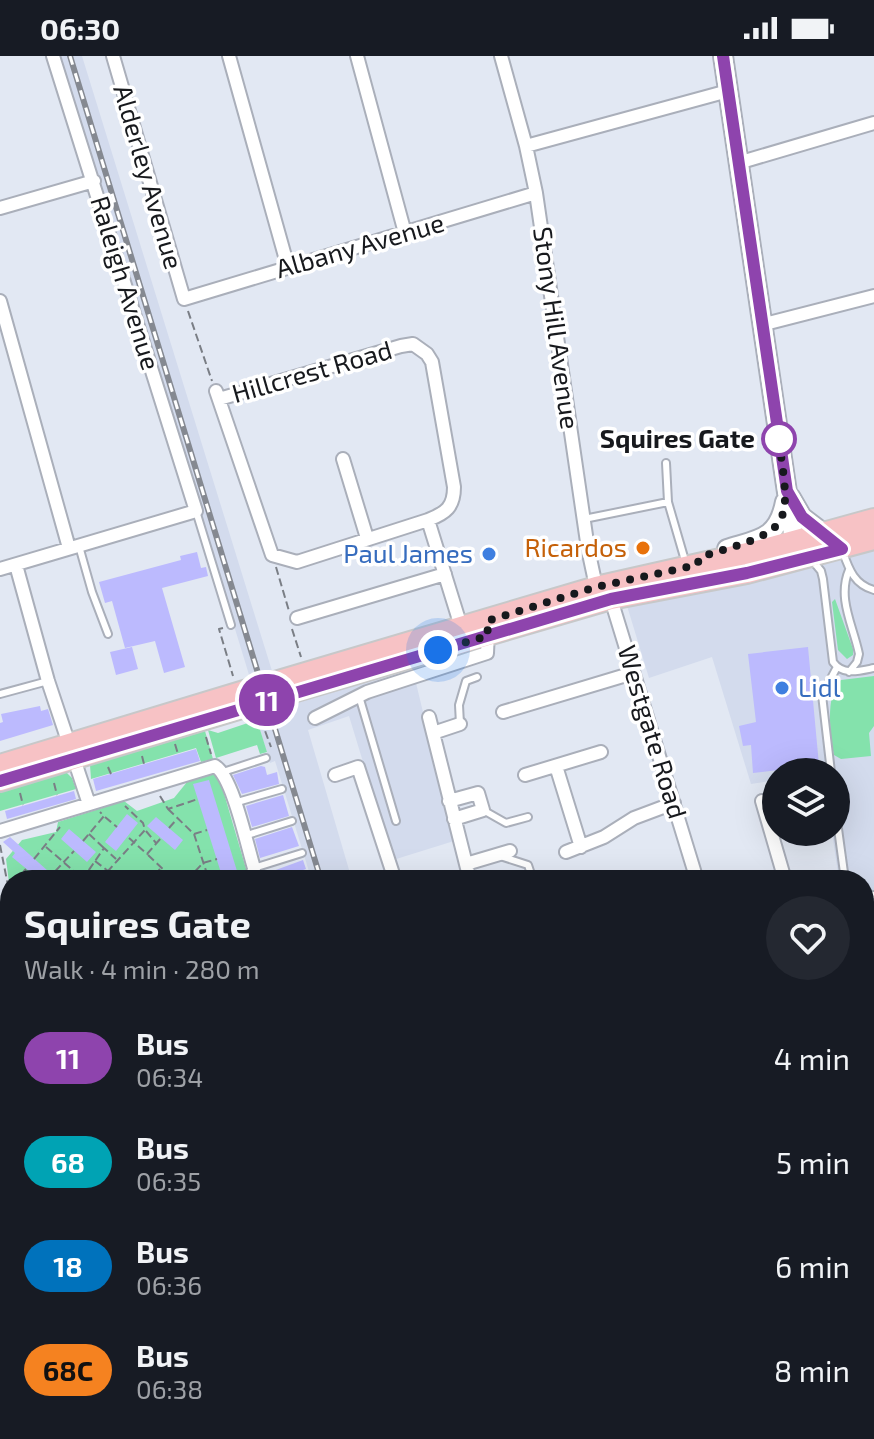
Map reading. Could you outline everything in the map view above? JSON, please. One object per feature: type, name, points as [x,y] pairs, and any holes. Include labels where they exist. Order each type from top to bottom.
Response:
[{"type":"main road","points":[[723,56],[794,540],[810,558]]},
{"type":"main road","points":[[787,491],[802,517],[842,549]]},
{"type":"main road","points":[[692,566],[700,557],[761,539],[774,531],[782,517],[787,491]]},
{"type":"main road","points":[[0,781],[71,752],[277,689],[692,566],[874,519]]},
{"type":"main road","points":[[604,593],[747,573],[874,539]]},
{"type":"main road","points":[[0,765],[71,752]]},
{"type":"street","name":"Raleigh Avenue","points":[[53,56],[196,511]]},
{"type":"street","name":"Alderley Avenue","points":[[113,56],[184,299]]},
{"type":"street","points":[[229,56],[288,267]]},
{"type":"street","points":[[357,56],[405,233]]},
{"type":"street","name":"Stony Hill Avenue","points":[[501,56],[536,193],[584,519],[604,593]]},
{"type":"street","points":[[526,146],[728,91]]},
{"type":"street","points":[[738,163],[874,123]]},
{"type":"street","points":[[0,208],[94,181]]},
{"type":"street","name":"Albany Avenue","points":[[184,299],[536,193]]},
{"type":"street","points":[[761,325],[874,296]]},
{"type":"street","points":[[0,301],[74,547]]},
{"type":"street","name":"Hillcrest Road","points":[[218,395],[401,346],[413,344],[420,347],[432,362],[454,487],[453,502],[448,510],[428,520]]},
{"type":"street","points":[[218,395],[272,555],[297,562],[428,520],[464,635]]},
{"type":"street","points":[[343,459],[367,538]]},
{"type":"street","points":[[0,569],[196,511]]},
{"type":"street","points":[[16,565],[48,681],[71,752],[93,803]]},
{"type":"street","points":[[297,618],[445,574]]},
{"type":"street","name":"Westgate Road","points":[[604,593],[633,673],[694,870]]},
{"type":"street","points":[[315,718],[359,696],[419,673],[487,653],[487,628]]},
{"type":"street","points":[[503,712],[633,673]]},
{"type":"street","points":[[429,717],[468,870]]},
{"type":"street","points":[[433,733],[460,724]]},
{"type":"street","points":[[525,775],[601,752]]},
{"type":"street","points":[[556,766],[581,847]]},
{"type":"street","points":[[0,831],[212,767],[223,772],[252,870]]},
{"type":"street","points":[[335,775],[358,767],[392,870]]},
{"type":"street","points":[[449,801],[478,793],[483,810],[454,819]]},
{"type":"street","points":[[566,852],[634,818],[674,803]]},
{"type":"street","points":[[780,846],[784,870]]},
{"type":"street","points":[[466,864],[510,851]]},
{"type":"lane","points":[[666,463],[668,502],[692,566]]},
{"type":"lane","points":[[584,519],[668,502]]},
{"type":"lane","points":[[196,511],[231,625]]},
{"type":"lane","points":[[74,547],[108,634]]},
{"type":"lane","points":[[842,549],[849,570],[861,586],[874,590]]},
{"type":"lane","points":[[810,558],[821,571],[823,579],[831,655],[837,667],[849,672],[874,668]]},
{"type":"lane","points":[[849,570],[843,584],[844,596],[859,654],[849,672]]},
{"type":"lane","points":[[829,758],[822,695],[837,667]]},
{"type":"lane","points":[[460,724],[459,705],[466,681],[477,677]]},
{"type":"lane","points":[[0,694],[48,681]]},
{"type":"lane","points":[[359,696],[396,821]]},
{"type":"lane","points":[[223,772],[266,758]]},
{"type":"lane","points":[[234,803],[282,789]]},
{"type":"lane","points":[[483,810],[506,823],[528,817]]},
{"type":"lane","points":[[244,836],[292,821]]},
{"type":"lane","points":[[840,846],[844,870]]},
{"type":"lane","points":[[262,870],[302,853]]},
{"type":"lane","points":[[496,855],[528,865],[530,870]]},
{"type":"path","points":[[184,299],[218,395]]},
{"type":"path","points":[[272,555],[292,620],[297,618]]},
{"type":"path","points":[[231,625],[219,629],[252,697],[271,747]]},
{"type":"path","points":[[295,637],[302,661]]},
{"type":"path","points":[[205,731],[213,759]]},
{"type":"path","points":[[174,740],[178,754]]},
{"type":"path","points":[[156,784],[168,809],[194,834],[205,870]]},
{"type":"path","points":[[118,795],[156,843]]},
{"type":"path","points":[[168,809],[198,799]]},
{"type":"path","points":[[93,803],[117,827]]},
{"type":"path","points":[[34,859],[60,828],[56,814]]},
{"type":"path","points":[[83,841],[104,816]]},
{"type":"path","points":[[169,828],[178,818]]},
{"type":"path","points":[[109,870],[145,830]]},
{"type":"path","points":[[194,834],[207,830]]},
{"type":"path","points":[[88,833],[118,860]]},
{"type":"path","points":[[129,838],[164,870]]},
{"type":"path","points":[[147,854],[161,838]]},
{"type":"path","points":[[0,845],[5,870]]},
{"type":"path","points":[[45,846],[71,870]]},
{"type":"path","points":[[88,870],[104,848]]},
{"type":"path","points":[[57,870],[74,851]]},
{"type":"path","points":[[196,870],[203,863],[217,859]]},
{"type":"path","points":[[94,860],[107,870]]},
{"type":"shaded area","points":[[60,56],[82,56],[272,671],[250,678]]},
{"type":"shaded area","points":[[874,539],[874,870],[838,870],[834,846],[850,846],[850,758],[762,758],[762,782],[751,784],[712,657],[649,678],[624,596]]},
{"type":"shaded area","points":[[410,658],[454,841],[393,860],[349,716],[308,730],[349,870],[309,870],[275,761],[270,763],[257,720],[261,713],[299,701],[297,691]]},
{"type":"green space","points":[[835,599],[853,649],[853,655],[847,659],[838,650],[832,602]]},
{"type":"green space","points":[[874,676],[874,726],[869,733],[871,756],[839,758],[834,755],[831,704],[841,680]]},
{"type":"green space","points":[[257,720],[267,752],[260,754],[257,745],[216,758],[208,730],[218,733]]},
{"type":"green space","points":[[205,731],[213,759],[201,762],[196,748],[91,779],[90,765]]},
{"type":"green space","points":[[66,772],[76,789],[0,811],[0,792]]},
{"type":"green space","points":[[218,773],[246,870],[7,870],[6,859],[22,840],[56,832],[58,822],[124,801],[137,811],[174,798],[187,782]]},
{"type":"building","points":[[197,552],[201,568],[206,567],[208,576],[162,588],[185,667],[164,673],[155,641],[125,648],[112,601],[105,603],[99,582],[181,560],[180,556]]},
{"type":"building","points":[[132,647],[138,669],[116,675],[110,652]]},
{"type":"building","name":"Lidl","points":[[808,647],[818,758],[762,758],[762,772],[753,773],[751,745],[743,746],[739,726],[756,722],[748,654]]},
{"type":"building","points":[[40,706],[41,711],[48,709],[53,725],[0,741],[1,714]]},
{"type":"building","points":[[196,749],[200,761],[96,791],[93,779]]},
{"type":"building","points":[[265,767],[267,775],[277,772],[279,784],[242,794],[233,775]]},
{"type":"building","points":[[209,780],[237,870],[220,870],[193,784]]},
{"type":"building","points":[[74,791],[76,799],[7,819],[5,811]]},
{"type":"building","points":[[283,795],[289,816],[252,827],[246,806]]},
{"type":"building","points":[[127,814],[138,823],[116,851],[105,842]]},
{"type":"building","points":[[156,817],[183,840],[175,850],[147,826]]},
{"type":"building","points":[[292,827],[299,846],[260,858],[255,839]]},
{"type":"building","points":[[69,829],[96,852],[87,862],[61,839]]},
{"type":"building","points":[[10,837],[47,870],[28,870],[12,857],[15,853],[3,842]]},
{"type":"building","points":[[303,860],[306,869],[303,870],[276,870]]},
{"type":"railway","points":[[70,56],[318,870]]},
{"type":"bus line","name":"11","points":[[0,781],[611,599],[747,573],[842,549],[802,517],[787,491],[723,56]]},
{"type":"place","name":"Squires Gate","points":[[779,439]]},
{"type":"place","name":"Ricardos","points":[[643,548]]},
{"type":"place","name":"Paul James","points":[[489,554]]},
{"type":"place","name":"Lidl","points":[[782,688]]},
{"type":"route","points":[[438,650],[488,636],[487,621],[596,587],[697,565],[700,557],[768,535],[780,523],[787,491],[778,436],[779,439]]}]
